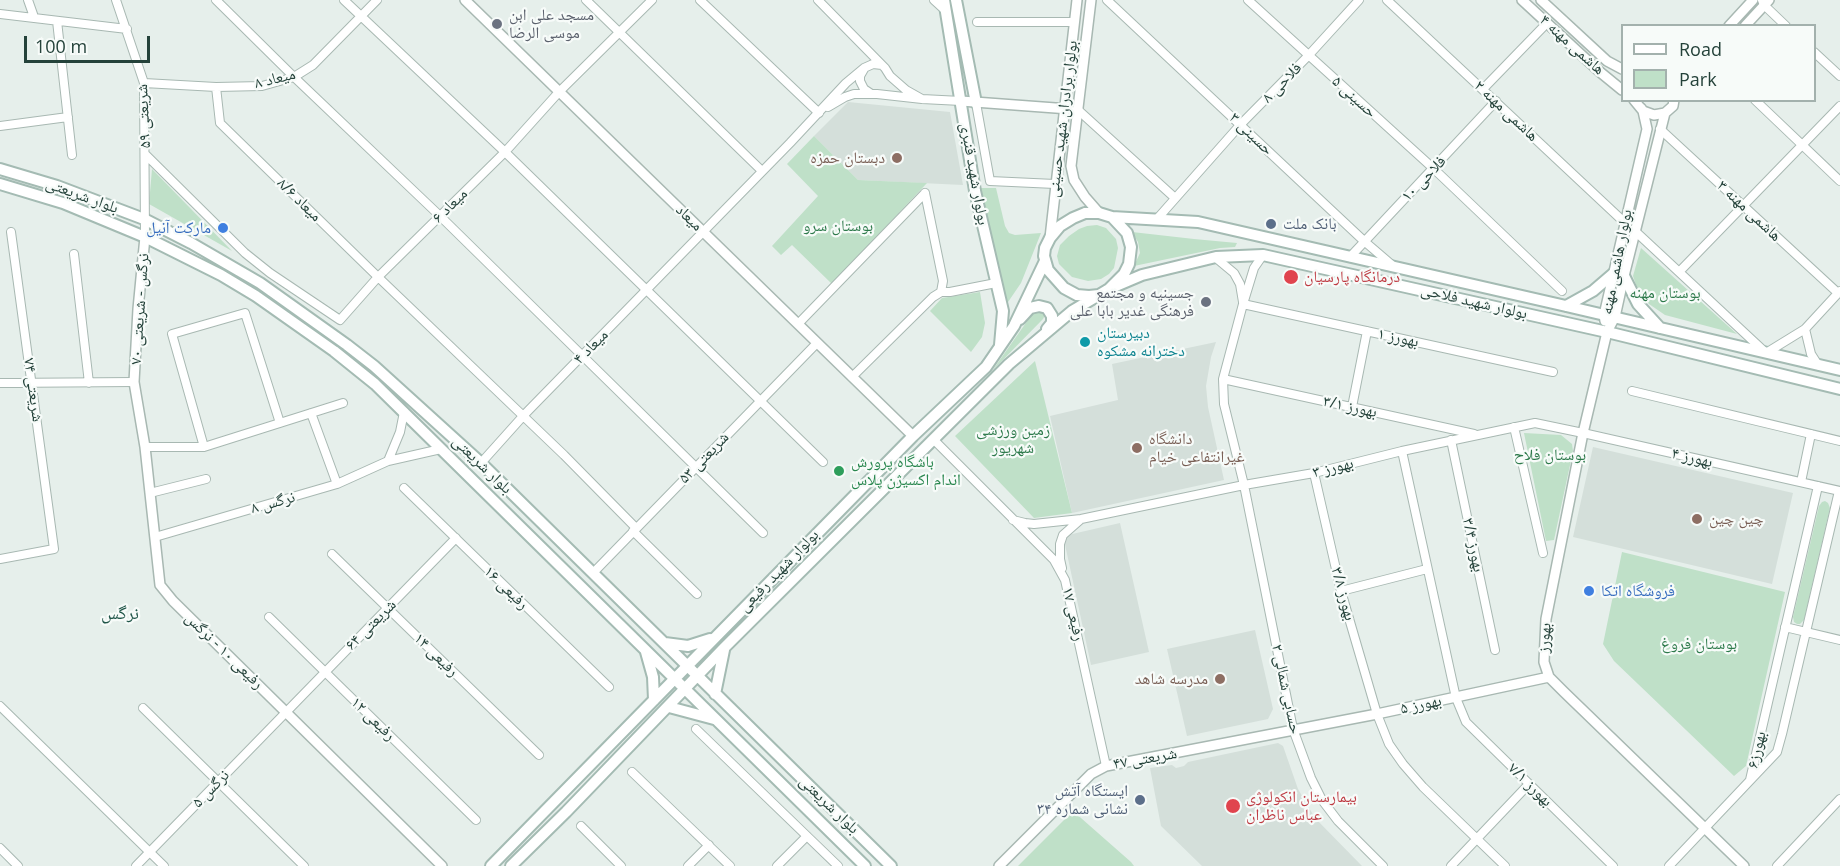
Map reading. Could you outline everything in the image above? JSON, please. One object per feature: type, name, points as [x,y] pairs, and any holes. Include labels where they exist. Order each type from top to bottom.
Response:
[{"type":"main road","name":"بولوار شهید قنبری","points":[[944,0],[975,191],[1003,311],[999,348]]},
{"type":"main road","name":"بولوار شهید قنبری","points":[[956,0],[976,103]]},
{"type":"main road","name":"بلوار شریعتی","points":[[0,169],[57,186],[144,219],[191,243],[260,283],[314,320],[374,366],[481,463],[891,866]]},
{"type":"main road","name":"بلوار شریعتی","points":[[0,184],[63,204],[145,237],[221,275],[289,318],[375,384],[865,866]]},
{"type":"main road","points":[[1085,213],[1099,213],[1112,217],[1127,233],[1131,247],[1129,264],[1124,274],[1109,289],[1099,295],[1077,295],[1064,288],[1048,270],[1045,261],[1045,248],[1050,238],[1060,226],[1085,213]]},
{"type":"main road","name":"بولوار شهید فلاحی","points":[[1112,217],[1198,222],[1840,370]]},
{"type":"main road","name":"بولوار شهید فلاحی","points":[[1109,289],[1142,275],[1216,257],[1263,255],[1607,332],[1840,389]]},
{"type":"main road","name":"بولوار شهید رفیعی","points":[[491,866],[913,436],[986,368],[1014,326],[1045,261]]},
{"type":"main road","points":[[1566,306],[1619,274],[1638,304],[1660,328]]},
{"type":"main road","name":"بولوار شهید رفیعی","points":[[512,866],[724,648],[1009,364],[1072,311],[1099,295]]},
{"type":"main road","points":[[1014,326],[1030,308],[1039,306],[1047,308],[1052,316],[1052,323],[1044,334]]},
{"type":"main road","points":[[665,643],[688,646],[713,639]]},
{"type":"main road","points":[[715,694],[724,648]]},
{"type":"main road","points":[[645,649],[653,677],[654,700]]},
{"type":"main road","points":[[669,707],[715,720]]},
{"type":"street","points":[[28,0],[34,17]]},
{"type":"street","name":"شریعتی ۵۹","points":[[116,0],[144,83],[145,237]]},
{"type":"street","points":[[216,0],[764,533]]},
{"type":"street","points":[[344,0],[505,152],[823,462]]},
{"type":"street","name":"میعاد ۸","points":[[144,83],[216,87],[262,86],[294,77],[312,65],[377,0]]},
{"type":"street","name":"میعاد","points":[[465,0],[913,436]]},
{"type":"street","points":[[586,0],[762,171]]},
{"type":"street","name":"میعاد ۶","points":[[146,155],[245,253],[270,273],[340,320],[378,278],[505,152],[559,92],[652,0]]},
{"type":"street","points":[[700,0],[819,113]]},
{"type":"street","points":[[818,0],[861,42],[890,76],[906,90],[922,99]]},
{"type":"street","points":[[934,0],[946,12]]},
{"type":"street","name":"بولوار برادران شهید حسینی","points":[[1050,238],[1077,0]]},
{"type":"street","name":"بولوار برادران شهید حسینی","points":[[1091,0],[1071,166],[1074,180],[1084,197],[1099,213]]},
{"type":"street","name":"حسینی ۳","points":[[1107,0],[1395,268]]},
{"type":"street","name":"حسینی ۵","points":[[1248,0],[1434,169],[1562,291]]},
{"type":"street","name":"فلاحی ۸","points":[[1157,219],[1241,124],[1359,0]]},
{"type":"street","name":"هاشمی مهنه ۲","points":[[1387,0],[1624,222]]},
{"type":"street","name":"هاشمی مهنه ۴","points":[[1522,0],[1621,88]]},
{"type":"street","name":"هاشمی مهنه ۴","points":[[1541,0],[1607,62],[1621,68]]},
{"type":"street","points":[[1731,24],[1753,0]]},
{"type":"street","points":[[1747,24],[1765,2],[1784,24]]},
{"type":"street","points":[[0,14],[127,29]]},
{"type":"street","points":[[57,21],[72,155]]},
{"type":"street","points":[[977,22],[1074,22]]},
{"type":"street","points":[[1483,89],[1547,23]]},
{"type":"street","points":[[861,42],[866,66],[860,76],[861,85],[867,92],[874,94],[885,90],[890,76]]},
{"type":"street","points":[[1816,53],[1840,76]]},
{"type":"street","points":[[819,113],[846,83],[866,66],[877,64],[885,68]]},
{"type":"street","name":"میعاد ۸/۶","points":[[216,87],[220,123],[378,278],[524,415],[636,528],[633,531],[697,594]]},
{"type":"street","points":[[819,113],[845,97],[855,94],[1077,109],[1175,198]]},
{"type":"street","name":"فلاحی ۱۰","points":[[1350,257],[1496,101]]},
{"type":"street","points":[[1636,102],[1643,111],[1654,115],[1665,113],[1675,102]]},
{"type":"street","points":[[1757,102],[1840,181]]},
{"type":"street","name":"بولوار شهید قنبری","points":[[976,103],[990,181],[1055,184]]},
{"type":"street","points":[[1679,272],[1840,106]]},
{"type":"street","name":"بولوار هاشمی مهنه","points":[[1607,332],[1619,274],[1624,222],[1647,129],[1643,111]]},
{"type":"street","name":"میعاد ۴","points":[[481,463],[524,415],[819,113]]},
{"type":"street","name":"بولوار هاشمی مهنه","points":[[1619,274],[1635,231],[1665,113]]},
{"type":"street","points":[[0,126],[68,117]]},
{"type":"street","name":"هاشمی مهنه ۳","points":[[1660,129],[1839,292]]},
{"type":"street","points":[[798,324],[925,193],[943,281],[941,292]]},
{"type":"street","points":[[1635,231],[1766,353],[1805,328],[1839,292]]},
{"type":"street","name":"شریعتی ۷۴","points":[[0,559],[54,549],[11,232]]},
{"type":"street","name":"نرگس - شریعتی ۷۰","points":[[134,382],[145,237]]},
{"type":"street","points":[[74,254],[89,383]]},
{"type":"street","name":"حسابی شمالی ۲","points":[[1263,255],[1254,268],[1223,379],[1224,404],[1244,485],[1293,729],[1311,778],[1322,800],[1338,821],[1383,866]]},
{"type":"street","points":[[1216,257],[1225,264],[1240,284],[1243,304]]},
{"type":"street","points":[[852,377],[933,297],[941,292],[996,283]]},
{"type":"street","name":"بهورز ۱","points":[[1243,304],[1553,372]]},
{"type":"street","points":[[204,447],[172,334],[245,313],[280,423]]},
{"type":"street","points":[[1805,328],[1811,354],[1818,365]]},
{"type":"street","points":[[1352,407],[1367,331]]},
{"type":"street","name":"بهورز","points":[[1607,332],[1583,433],[1546,620],[1544,662],[1549,677],[1744,866]]},
{"type":"street","name":"شریعتی ۵۳","points":[[593,573],[817,342]]},
{"type":"street","name":"بهورز ۳/۱","points":[[1223,379],[1477,435]]},
{"type":"street","points":[[0,383],[134,382]]},
{"type":"street","name":"رفیعی ۱۰ - نرگس","points":[[134,382],[145,447],[160,585],[173,601],[439,864]]},
{"type":"street","points":[[1632,391],[1840,441]]},
{"type":"street","points":[[145,447],[204,447],[343,403]]},
{"type":"street","points":[[388,461],[400,432],[404,412]]},
{"type":"street","points":[[311,413],[336,484]]},
{"type":"street","name":"بهورز ۳","points":[[1013,520],[1034,524],[1081,519],[1314,473],[1402,451],[1535,423],[1583,433]]},
{"type":"street","points":[[1514,427],[1543,554]]},
{"type":"street","name":"بهورز ۴","points":[[1583,433],[1840,491]]},
{"type":"street","points":[[1801,482],[1812,434]]},
{"type":"street","name":"رفیعی ۱۷","points":[[934,440],[1054,560],[1065,580],[1106,766]]},
{"type":"street","name":"بهورز ۳/۴","points":[[1451,440],[1495,650]]},
{"type":"street","name":"نرگس ۸","points":[[155,537],[336,484],[388,461],[441,449]]},
{"type":"street","name":"بهورز ۷/۱","points":[[1402,451],[1456,698],[1466,722],[1613,866]]},
{"type":"street","name":"بهورز ۳/۸","points":[[1314,473],[1341,591],[1377,714],[1389,744],[1423,787],[1505,866]]},
{"type":"street","points":[[150,493],[206,479]]},
{"type":"street","name":"بهورز۶","points":[[1749,782],[1818,486]]},
{"type":"street","name":"رفیعی ۱۶","points":[[404,488],[609,687]]},
{"type":"street","name":"بهورز۶","points":[[1749,782],[1777,752],[1840,491]]},
{"type":"street","points":[[1065,580],[1060,559],[1060,544],[1063,535],[1081,519]]},
{"type":"street","name":"شریعتی ۶۴","points":[[286,711],[456,538]]},
{"type":"street","name":"رفیعی ۱۴","points":[[332,554],[539,755]]},
{"type":"street","points":[[1341,591],[1427,569]]},
{"type":"street","name":"رفیعی ۱۲","points":[[269,617],[476,820]]},
{"type":"street","points":[[1785,627],[1840,640]]},
{"type":"street","name":"بهورز ۵","points":[[1293,729],[1456,698],[1549,677]]},
{"type":"street","points":[[0,706],[164,866]]},
{"type":"street","points":[[143,708],[302,863]]},
{"type":"street","name":"نرگس ۵","points":[[136,866],[286,711]]},
{"type":"street","points":[[696,729],[838,866]]},
{"type":"street","name":"شریعتی ۴۷","points":[[999,866],[1091,774],[1106,766],[1293,729]]},
{"type":"street","points":[[632,772],[730,866]]},
{"type":"street","points":[[1669,866],[1749,782]]},
{"type":"street","points":[[1451,866],[1529,784]]},
{"type":"street","points":[[1777,866],[1840,799]]},
{"type":"street","points":[[581,826],[621,866]]},
{"type":"street","points":[[777,866],[807,836]]},
{"type":"street","points":[[688,866],[709,845]]},
{"type":"street","points":[[0,848],[18,866]]},
{"type":"shaded area","name":"دبستان حمزه","points":[[848,102],[950,112],[963,185],[858,180],[814,136]]},
{"type":"shaded area","name":"دانشگاه غیرانتفاعی خیام","points":[[1216,342],[1206,386],[1208,407],[1224,480],[1072,513],[1050,416],[1118,400],[1112,364]]},
{"type":"shaded area","points":[[1593,447],[1793,493],[1772,584],[1573,537]]},
{"type":"shaded area","points":[[1120,523],[1149,652],[1091,665],[1064,540],[1068,535]]},
{"type":"shaded area","name":"مدرسه شاهد","points":[[1255,630],[1273,709],[1268,719],[1187,736],[1167,649]]},
{"type":"shaded area","name":"بیمارستان انکولوژی عباس ناظران","points":[[1278,743],[1283,746],[1298,789],[1315,818],[1362,866],[1202,866],[1161,826],[1150,768],[1172,765],[1176,768],[1188,762]]},
{"type":"green space","name":"بوستان سرو","points":[[814,136],[858,180],[927,183],[832,284],[792,245],[781,255],[772,246],[818,196],[787,164]]},
{"type":"green space","points":[[152,169],[232,251],[149,204]]},
{"type":"green space","points":[[980,188],[996,188],[1005,226],[1009,233],[1015,235],[1041,233],[1021,283],[1006,305]]},
{"type":"green space","points":[[1097,225],[1106,228],[1116,239],[1118,248],[1114,268],[1101,279],[1088,281],[1072,277],[1059,264],[1057,256],[1060,245],[1079,229]]},
{"type":"green space","points":[[1132,232],[1237,243],[1235,247],[1134,266],[1140,253],[1138,242]]},
{"type":"green space","name":"بوستان مهنه","points":[[1641,248],[1737,334],[1665,315],[1649,304],[1636,285],[1633,276]]},
{"type":"green space","points":[[980,292],[985,323],[982,337],[971,352],[930,311],[942,298]]},
{"type":"green space","points":[[1035,310],[1044,311],[1043,319],[992,371]]},
{"type":"green space","name":"زمین ورزشی شهریور","points":[[1035,361],[1072,513],[1034,518],[955,436]]},
{"type":"green space","name":"بوستان فلاح","points":[[1524,433],[1561,435],[1572,444],[1573,451],[1554,540],[1546,541]]},
{"type":"green space","points":[[1825,501],[1830,508],[1804,620],[1797,624],[1793,617],[1819,506]]},
{"type":"green space","name":"بوستان فروغ","points":[[1622,552],[1785,592],[1746,766],[1734,776],[1614,661],[1603,644]]},
{"type":"green space","points":[[1073,811],[1131,862],[1134,866],[1018,866]]},
{"type":"place","name":"مسجد علی ابن موسی الرضا","points":[[497,24]]},
{"type":"place","name":"دبستان حمزه","points":[[897,158]]},
{"type":"place","name":"بانک ملت","points":[[1271,224]]},
{"type":"place","name":"مارکت آنیل","points":[[223,228]]},
{"type":"place","name":"درمانگاه پارسیان","points":[[1291,277]]},
{"type":"place","name":"جسینیه و مجتمع فرهنگی غدیر بابا علی","points":[[1206,302]]},
{"type":"place","name":"دبیرستان دخترانه مشکوه","points":[[1085,342]]},
{"type":"place","name":"دانشگاه غیرانتفاعی خیام","points":[[1137,448]]},
{"type":"place","name":"باشگاه پرورش اندام اکسیژن پلاس","points":[[839,471]]},
{"type":"place","name":"چین چین","points":[[1697,519]]},
{"type":"place","name":"فروشگاه اتکا","points":[[1589,591]]},
{"type":"place","name":"مدرسه شاهد","points":[[1220,679]]},
{"type":"place","name":"ایستگاه آتش نشانی شماره ۳۴","points":[[1140,800]]},
{"type":"place","name":"بیمارستان انکولوژی عباس ناظران","points":[[1233,806]]},
{"type":"district","name":"نرگس","points":[[120,614]]}]
